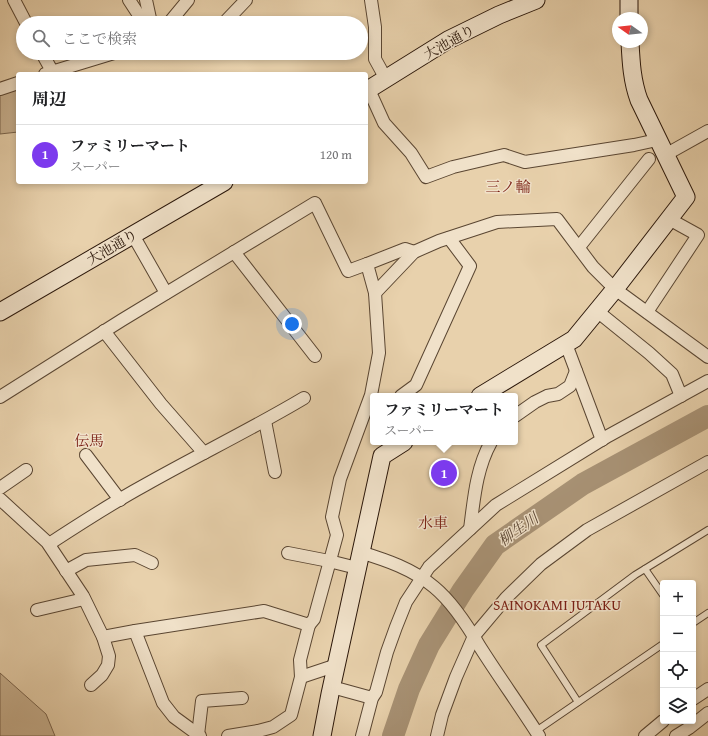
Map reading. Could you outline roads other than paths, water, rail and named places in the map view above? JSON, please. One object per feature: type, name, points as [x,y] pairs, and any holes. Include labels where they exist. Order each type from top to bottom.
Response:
[{"type":"street","points":[[14,0],[22,16]]},
{"type":"street","points":[[129,0],[139,16]]},
{"type":"street","points":[[146,0],[149,16]]},
{"type":"street","points":[[174,16],[188,0]]},
{"type":"street","points":[[231,16],[246,0]]},
{"type":"street","points":[[371,0],[375,27],[375,60],[386,79]]},
{"type":"street","name":"大池通り","points":[[368,90],[448,40],[499,15],[536,0]]},
{"type":"street","points":[[629,0],[629,12]]},
{"type":"street","points":[[485,393],[574,339],[686,197],[661,155],[634,87],[630,48]]},
{"type":"street","points":[[44,60],[48,72]]},
{"type":"street","points":[[51,72],[91,60]]},
{"type":"street","points":[[0,89],[16,84]]},
{"type":"street","points":[[368,93],[384,124],[411,153],[426,177],[454,167],[504,155],[525,162],[637,145],[661,155]]},
{"type":"street","points":[[579,247],[661,155],[708,131]]},
{"type":"street","points":[[637,145],[661,155]]},
{"type":"street","name":"大池通り","points":[[0,312],[221,184]]},
{"type":"street","points":[[0,397],[104,331],[315,203],[348,271],[405,249],[414,252]]},
{"type":"street","points":[[375,293],[414,252],[449,238],[497,222],[557,219],[593,267],[615,288],[708,357]]},
{"type":"street","points":[[647,312],[698,235],[669,219]]},
{"type":"street","points":[[133,236],[166,293]]},
{"type":"street","points":[[406,393],[416,386],[470,266],[449,238]]},
{"type":"street","points":[[234,252],[315,356]]},
{"type":"street","points":[[367,264],[375,293],[379,353],[371,393]]},
{"type":"street","points":[[597,311],[649,353],[672,374],[681,396]]},
{"type":"street","points":[[104,331],[161,404],[204,453]]},
{"type":"street","points":[[566,344],[602,440]]},
{"type":"street","points":[[518,414],[535,402],[547,396],[558,394],[570,386],[576,372]]},
{"type":"street","points":[[362,736],[372,698],[376,692],[389,646],[406,602],[430,567],[496,505],[602,440],[708,381]]},
{"type":"street","points":[[49,544],[120,500],[265,421],[304,398]]},
{"type":"street","points":[[228,736],[258,731],[273,726],[291,715],[301,677],[300,660],[309,625],[314,619],[336,536],[332,517],[340,479],[370,398]]},
{"type":"street","points":[[265,421],[275,472]]},
{"type":"street","points":[[322,736],[382,456],[399,445]]},
{"type":"street","points":[[470,529],[477,476],[484,454],[489,445]]},
{"type":"street","points":[[86,455],[120,500]]},
{"type":"street","points":[[437,736],[442,715],[474,636],[506,598],[541,564],[587,530],[708,462]]},
{"type":"street","points":[[0,488],[26,470]]},
{"type":"street","points":[[0,499],[49,544],[84,599],[102,637],[109,656],[108,665],[102,675],[91,685]]},
{"type":"street","points":[[288,553],[329,560],[387,560],[423,579],[440,592],[474,636],[535,734]]},
{"type":"street","points":[[66,571],[86,560],[135,555],[152,563]]},
{"type":"street","points":[[37,610],[84,599]]},
{"type":"street","points":[[102,637],[264,611],[309,625]]},
{"type":"street","points":[[135,631],[163,703],[174,717],[199,735]]},
{"type":"street","points":[[301,677],[337,665]]},
{"type":"street","points":[[332,687],[372,698]]},
{"type":"street","points":[[696,697],[708,689]]},
{"type":"street","points":[[199,735],[202,701],[242,698]]},
{"type":"street","points":[[676,736],[708,713]]},
{"type":"street","points":[[645,736],[660,723]]},
{"type":"lane","points":[[578,702],[541,645],[645,569],[708,530]]},
{"type":"lane","points":[[645,569],[660,591]]},
{"type":"lane","points":[[696,621],[708,613]]},
{"type":"lane","points":[[535,734],[578,702],[660,646]]},
{"type":"waterway","name":"柳生川","points":[[393,736],[409,689],[429,645],[463,590],[495,545],[583,484],[708,416]]},
{"type":"place","name":"ファミリーマート","points":[[444,473]]},
{"type":"district","name":"三ノ輪","points":[[508,186]]},
{"type":"district","name":"伝馬","points":[[89,440]]},
{"type":"district","name":"水車","points":[[433,522]]},
{"type":"district","name":"SAINOKAMI JUTAKU","points":[[557,604]]}]
